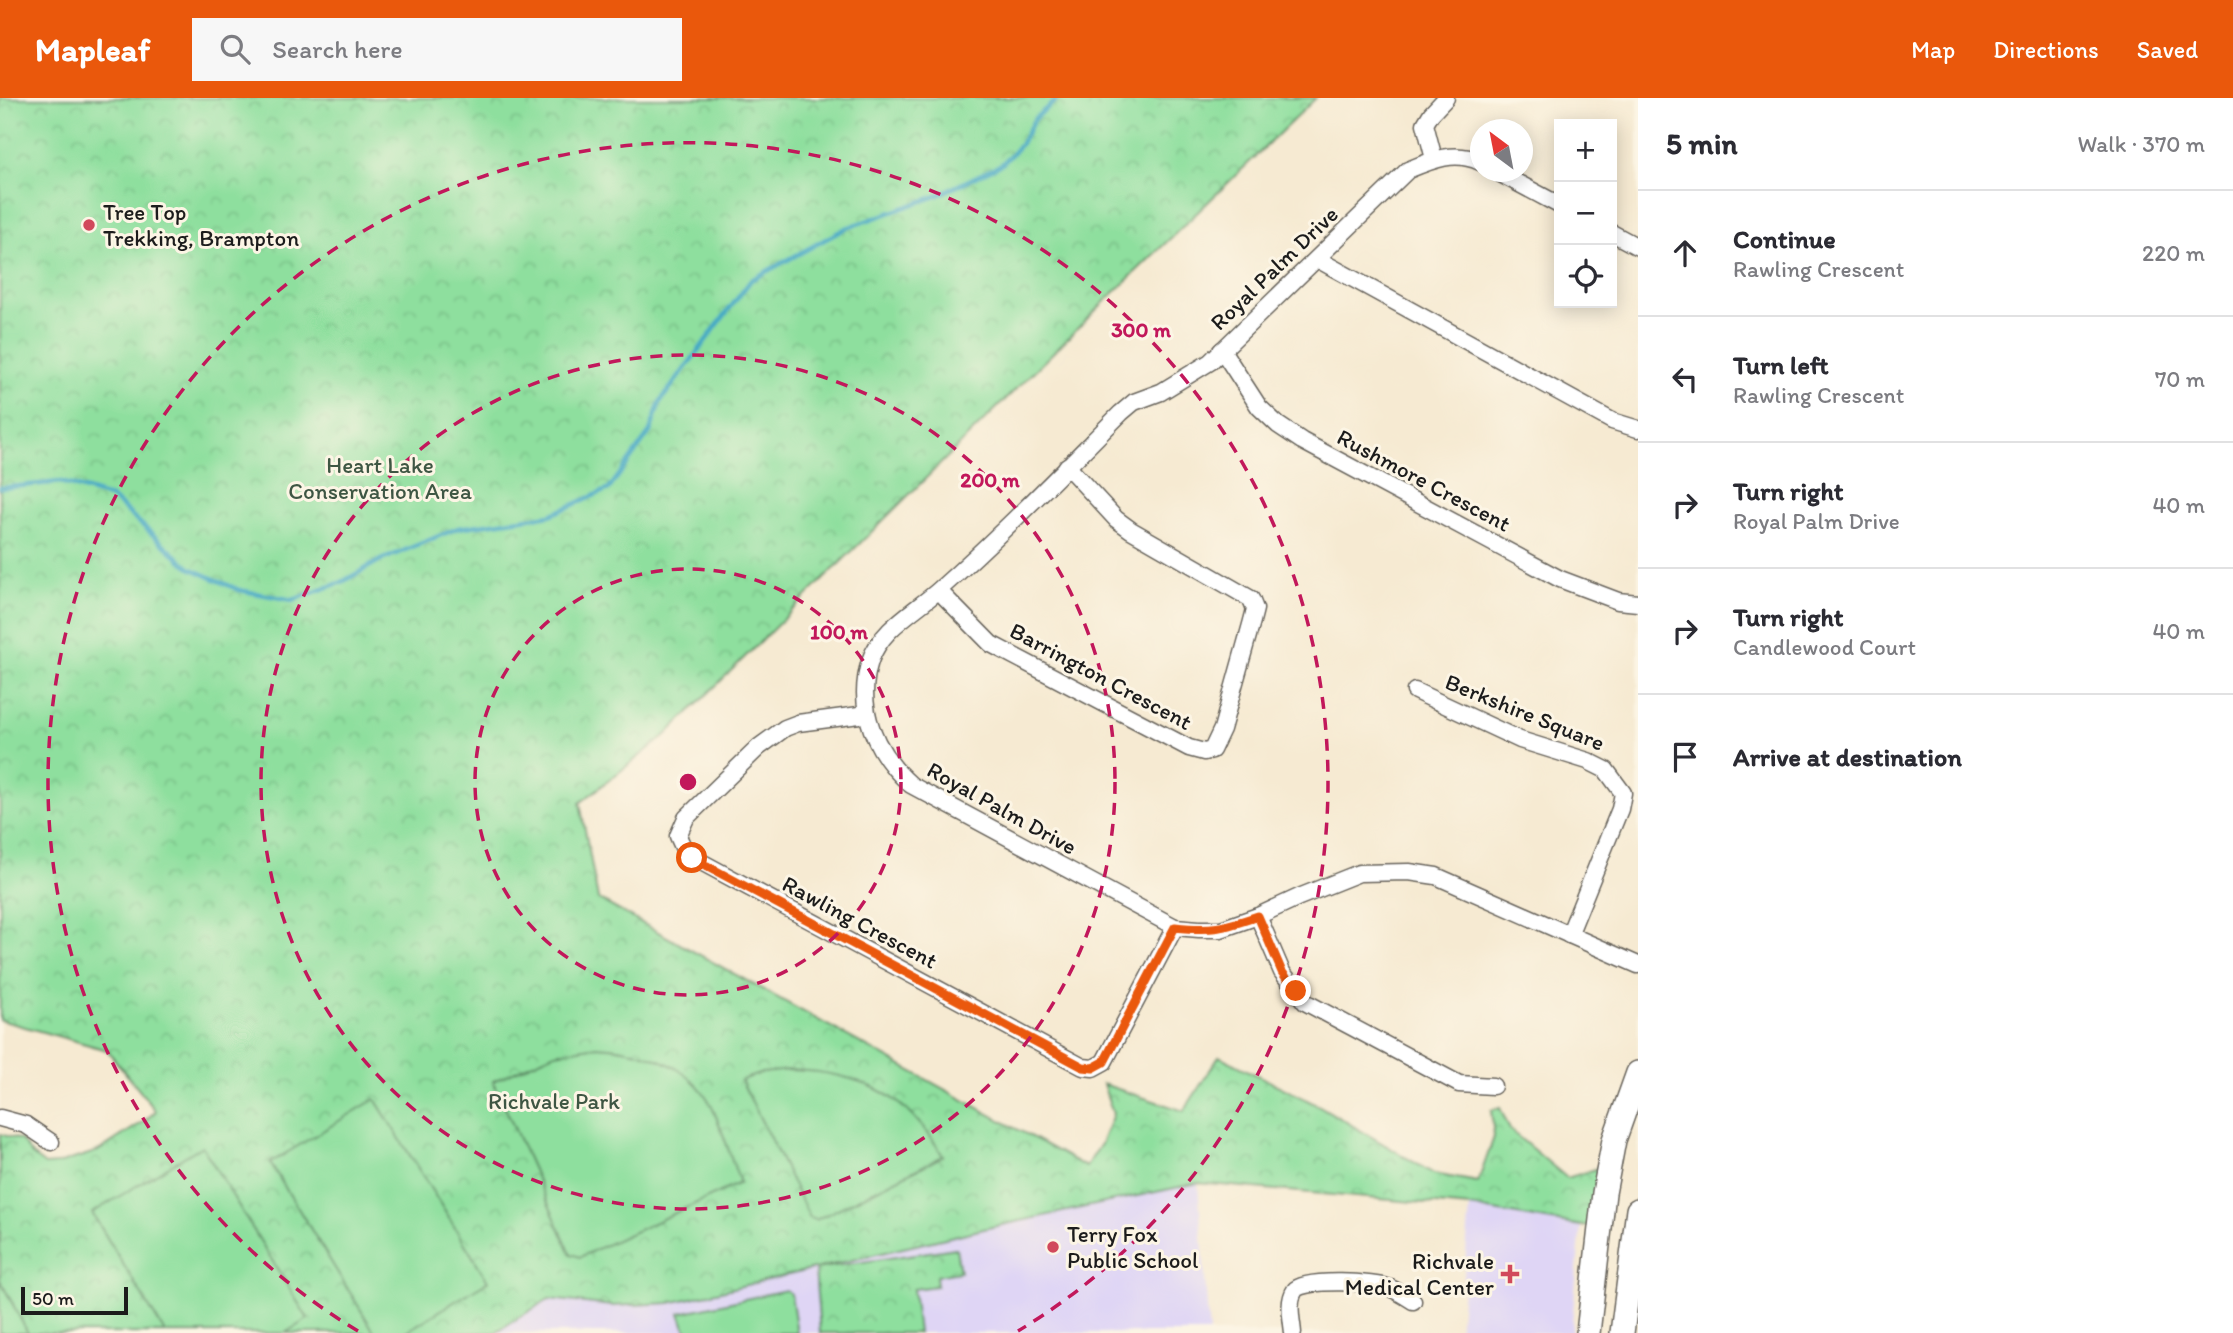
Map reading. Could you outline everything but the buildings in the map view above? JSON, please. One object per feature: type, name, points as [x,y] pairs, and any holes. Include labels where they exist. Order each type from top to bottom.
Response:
[{"type":"main road","points":[[1588,1333],[1604,1193],[1614,1140],[1638,1073]]},
{"type":"main road","points":[[1622,1333],[1638,1210]]},
{"type":"street","points":[[1434,159],[1425,124],[1446,98]]},
{"type":"street","name":"Royal Palm Drive","points":[[1470,158],[1464,156],[1434,159],[1408,170],[1210,362],[1161,392],[1135,402],[939,590],[895,625],[877,648],[868,671],[867,714],[872,733],[886,758],[911,785],[1175,927],[1221,929],[1359,873],[1409,872],[1436,876],[1638,965]]},
{"type":"street","points":[[1516,182],[1554,202]]},
{"type":"street","points":[[1617,236],[1638,247]]},
{"type":"street","points":[[1317,259],[1612,421],[1638,429]]},
{"type":"street","name":"Rushmore Crescent","points":[[1222,349],[1259,407],[1278,425],[1302,441],[1560,579],[1618,601],[1638,603]]},
{"type":"street","name":"Barrington Crescent","points":[[939,590],[991,644],[1189,748],[1204,752],[1212,750],[1222,729],[1252,621],[1255,609],[1251,599],[1130,530],[1116,519],[1068,466]]},
{"type":"street","name":"Berkshire Square","points":[[1415,691],[1520,740],[1588,761],[1606,770],[1616,782],[1622,793],[1620,810],[1569,935]]},
{"type":"street","name":"Rawling Crescent","points":[[867,714],[797,723],[773,736],[685,818],[678,836],[683,848],[692,858],[1083,1067],[1093,1068],[1104,1062],[1175,927]]},
{"type":"street","points":[[1258,916],[1282,972],[1305,1002],[1459,1084],[1493,1086]]},
{"type":"street","points":[[0,1118],[26,1125],[51,1142]]},
{"type":"street","points":[[1293,1333],[1290,1303],[1295,1290],[1305,1283],[1388,1287],[1413,1301]]},
{"type":"shaded area","name":"Terry Fox Public School","points":[[1198,1183],[1209,1333],[494,1333],[549,1298],[612,1306],[670,1303],[992,1227]]},
{"type":"shaded area","points":[[1470,1207],[1581,1225],[1571,1333],[1459,1333]]},
{"type":"green space","name":"Heart Lake Conservation Area","points":[[0,98],[1316,98],[1094,312],[665,736],[580,803],[598,899],[1086,1167],[1101,1144],[1113,1114],[1103,1084],[1184,1111],[1219,1056],[1321,1107],[1434,1174],[1478,1182],[1494,1137],[1491,1110],[1500,1108],[1510,1130],[1567,1178],[1599,1168],[1588,1227],[1470,1207],[1198,1183],[992,1227],[670,1303],[612,1306],[549,1299],[494,1333],[0,1333],[0,1134],[21,1140],[32,1155],[45,1165],[58,1164],[98,1151],[156,1111],[107,1050],[0,1020]]},
{"type":"green space","name":"Richvale Park","points":[[597,1046],[647,1055],[678,1069],[692,1080],[712,1107],[740,1183],[580,1257],[571,1254],[493,1081],[555,1053]]},
{"type":"green space","points":[[790,1070],[838,1076],[879,1090],[914,1117],[943,1156],[816,1220],[810,1218],[741,1080],[762,1073]]},
{"type":"green space","points":[[375,1099],[488,1281],[404,1333],[375,1333],[270,1163]]},
{"type":"green space","points":[[202,1146],[308,1319],[285,1333],[165,1333],[92,1213]]},
{"type":"green space","points":[[956,1248],[960,1272],[936,1276],[937,1286],[913,1289],[918,1333],[820,1333],[815,1269]]},
{"type":"green space","points":[[0,1280],[28,1333],[0,1333]]},
{"type":"green space","points":[[786,1290],[791,1294],[797,1333],[687,1333],[680,1313]]},
{"type":"waterway","points":[[0,488],[61,482],[112,498],[190,568],[239,590],[293,600],[342,582],[379,561],[458,528],[550,515],[609,489],[650,432],[660,402],[751,280],[846,228],[934,197],[1002,164],[1020,145],[1035,118],[1059,98]]},
{"type":"place","name":"Tree Top Trekking, Brampton","points":[[89,225]]},
{"type":"place","name":"Terry Fox Public School","points":[[1053,1247]]},
{"type":"place","name":"Richvale Medical Center","points":[[1510,1274]]},
{"type":"route","points":[[692,858],[1083,1067],[1093,1068],[1104,1062],[1175,927],[1221,929],[1258,916],[1282,972],[1296,991]]}]
